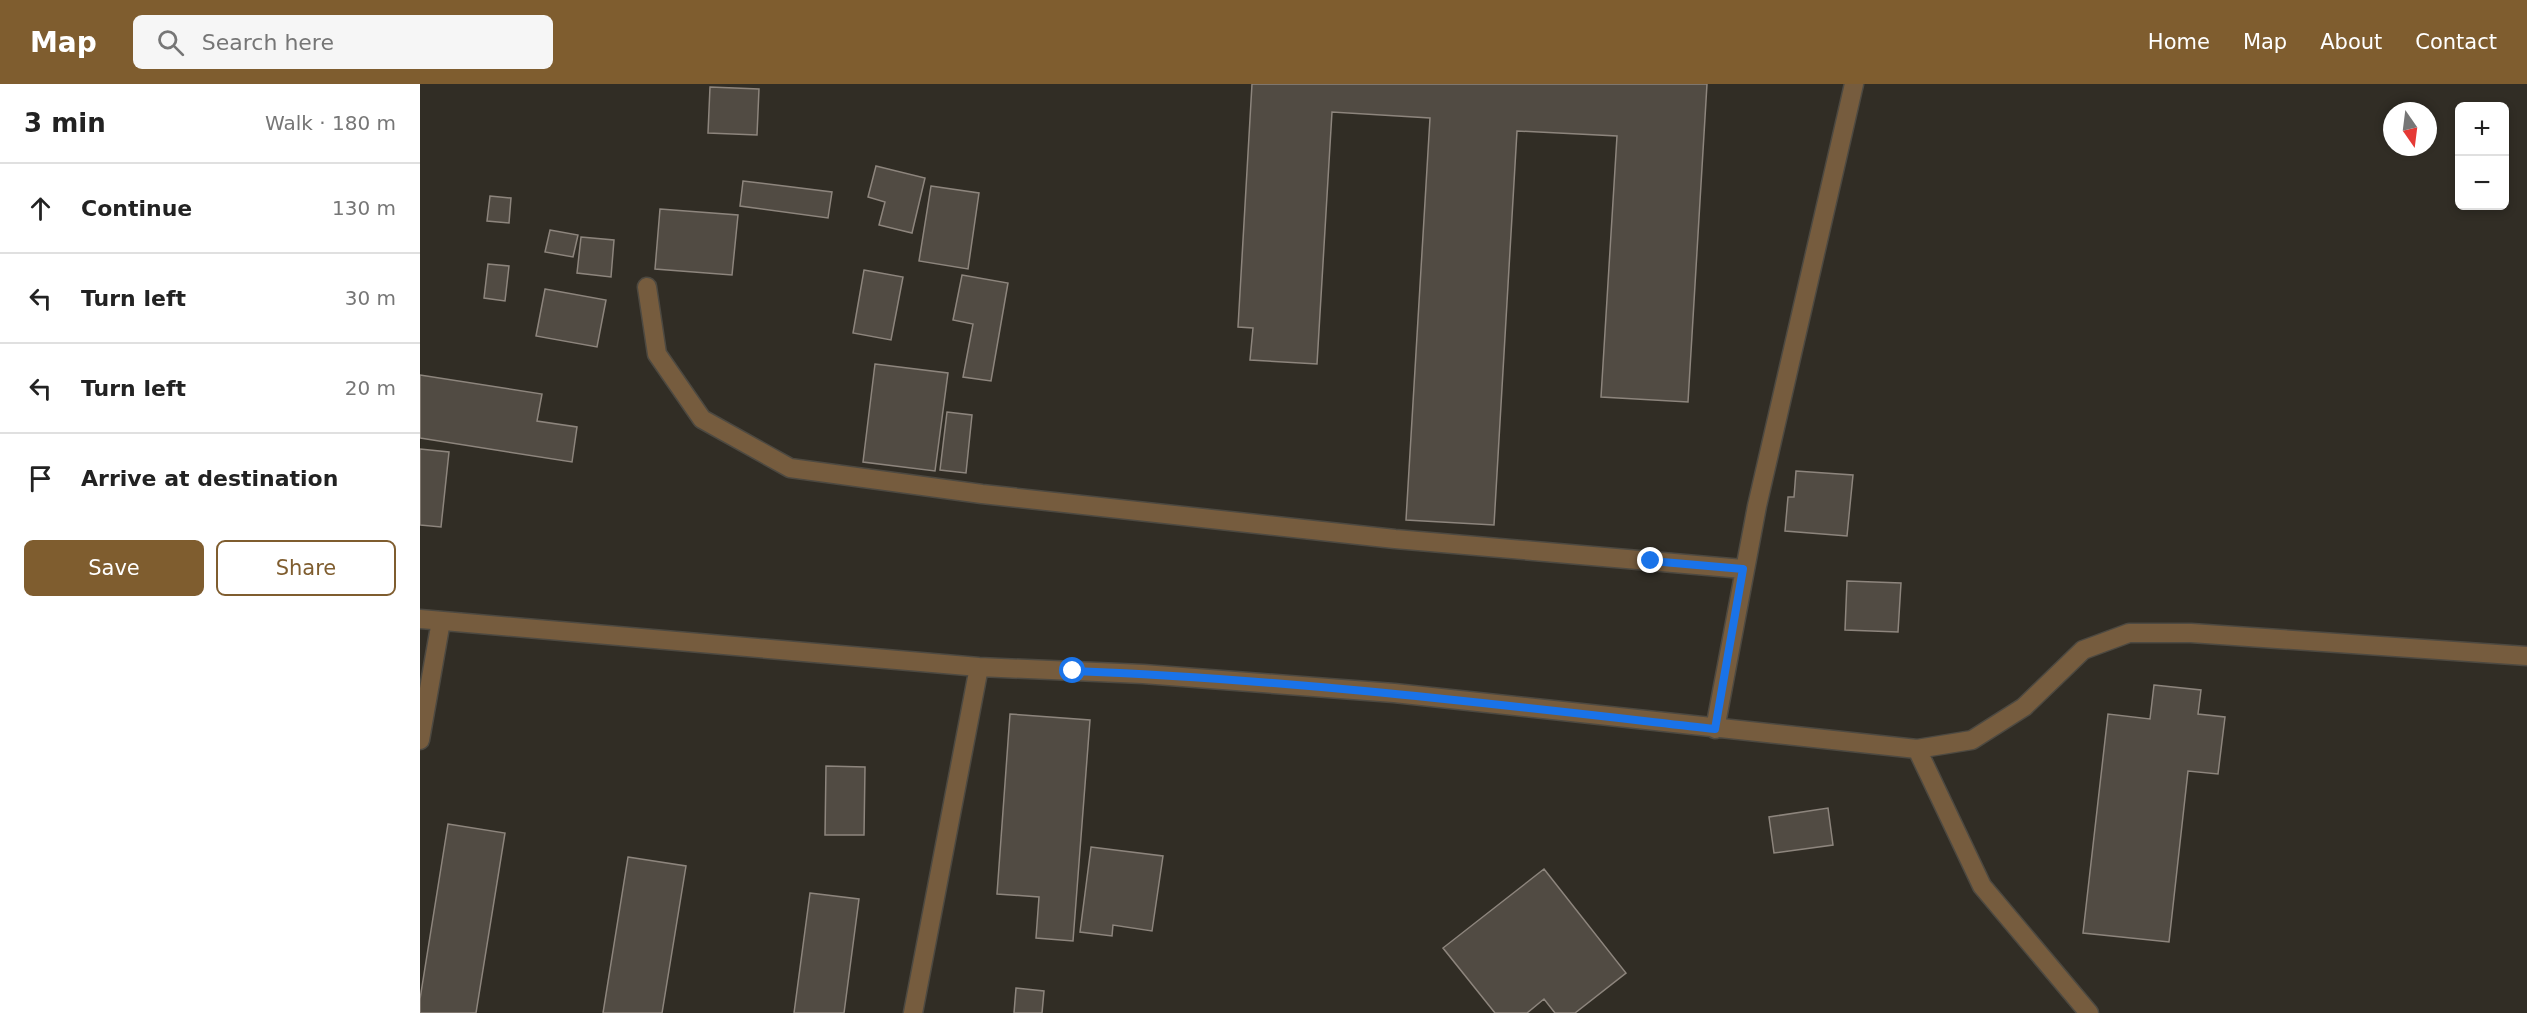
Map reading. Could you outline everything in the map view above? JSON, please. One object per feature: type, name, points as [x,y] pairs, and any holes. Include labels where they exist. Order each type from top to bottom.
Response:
[{"type":"street","points":[[1715,729],[1743,569],[1798,319],[1854,84]]},
{"type":"street","points":[[646,287],[657,354],[702,419],[790,468],[982,494],[1395,539],[1743,569]]},
{"type":"street","points":[[420,619],[979,667],[1143,674],[1394,693],[1917,749],[1972,740],[2024,707],[2083,650],[2129,633],[2191,633],[2527,656]]},
{"type":"street","points":[[420,740],[441,621]]},
{"type":"street","points":[[913,1013],[979,667]]},
{"type":"street","points":[[1917,749],[1982,886],[2089,1013]]},
{"type":"building","points":[[1252,84],[1707,84],[1688,402],[1601,397],[1617,136],[1517,131],[1494,525],[1406,520],[1430,118],[1332,112],[1317,364],[1250,360],[1253,328],[1238,327]]},
{"type":"building","points":[[710,87],[759,89],[757,135],[708,133]]},
{"type":"building","points":[[876,166],[925,178],[912,233],[879,225],[885,202],[868,197]]},
{"type":"building","points":[[743,181],[832,192],[828,218],[740,206]]},
{"type":"building","points":[[931,186],[979,193],[968,269],[919,261]]},
{"type":"building","points":[[490,196],[511,198],[509,223],[487,221]]},
{"type":"building","points":[[660,209],[738,215],[732,275],[655,269]]},
{"type":"building","points":[[550,230],[578,235],[573,257],[545,252]]},
{"type":"building","points":[[581,237],[614,240],[611,277],[577,273]]},
{"type":"building","points":[[488,264],[509,266],[505,301],[484,298]]},
{"type":"building","points":[[864,270],[903,277],[891,340],[853,333]]},
{"type":"building","points":[[962,275],[1008,283],[991,381],[963,377],[973,324],[953,320]]},
{"type":"building","points":[[545,289],[606,300],[597,347],[536,336]]},
{"type":"building","points":[[875,364],[948,373],[935,471],[863,462]]},
{"type":"building","points":[[420,375],[542,394],[537,421],[577,427],[572,462],[420,438]]},
{"type":"building","points":[[947,412],[972,415],[966,473],[940,470]]},
{"type":"building","points":[[420,449],[449,452],[441,527],[420,525]]},
{"type":"building","points":[[1796,471],[1853,475],[1847,536],[1785,531],[1788,497],[1794,497]]},
{"type":"building","points":[[1847,581],[1901,583],[1898,632],[1845,630]]},
{"type":"building","points":[[2154,685],[2201,690],[2198,714],[2225,717],[2218,774],[2188,771],[2169,942],[2083,933],[2108,714],[2150,719]]},
{"type":"building","points":[[1010,714],[1090,720],[1073,941],[1036,938],[1039,897],[997,894]]},
{"type":"building","points":[[826,766],[865,767],[864,835],[825,835]]},
{"type":"building","points":[[1828,808],[1833,845],[1774,853],[1769,817]]},
{"type":"building","points":[[448,824],[505,833],[476,1013],[420,1013],[420,999]]},
{"type":"building","points":[[1091,847],[1163,856],[1152,931],[1113,925],[1112,936],[1080,932]]},
{"type":"building","points":[[628,857],[686,866],[662,1013],[603,1013]]},
{"type":"building","points":[[1544,869],[1626,973],[1575,1013],[1555,1013],[1544,999],[1527,1013],[1495,1013],[1443,948]]},
{"type":"building","points":[[810,893],[859,899],[844,1013],[794,1013]]},
{"type":"building","points":[[1016,988],[1044,991],[1042,1013],[1014,1013]]},
{"type":"route","points":[[1073,671],[1394,693],[1715,729],[1743,569],[1651,561]]}]
